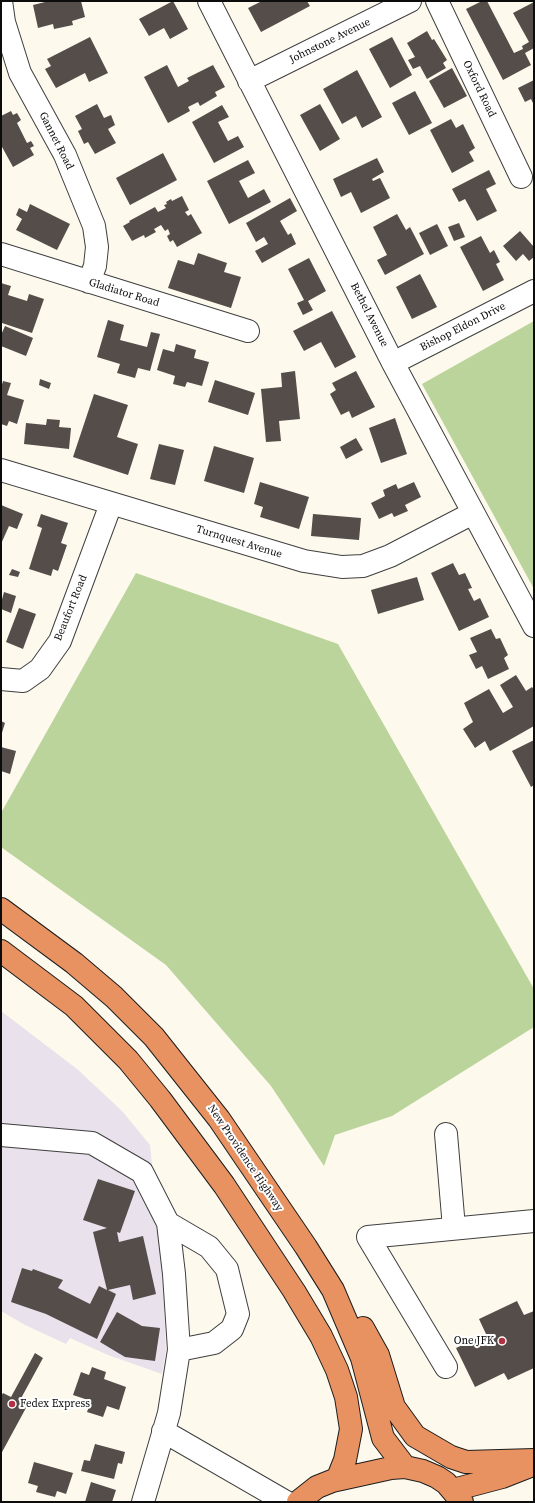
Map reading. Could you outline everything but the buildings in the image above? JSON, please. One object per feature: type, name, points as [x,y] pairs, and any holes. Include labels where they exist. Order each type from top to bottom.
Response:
[{"type":"highway","name":"New Providence Highway","points":[[1,909],[80,968],[114,997],[154,1037],[192,1083],[219,1119],[306,1247],[333,1290],[362,1358],[376,1406],[382,1438],[405,1467]]},
{"type":"highway","points":[[1,951],[74,1006],[128,1060],[160,1099],[224,1185],[294,1291],[321,1336],[338,1370],[346,1397],[351,1429],[345,1460],[337,1480]]},
{"type":"highway","points":[[333,1290],[357,1315],[378,1355],[394,1408],[415,1436],[451,1457],[466,1462],[534,1460]]},
{"type":"highway","points":[[298,1502],[317,1487],[337,1480],[391,1468],[405,1467],[430,1473],[446,1483],[457,1496],[534,1465]]},
{"type":"street","name":"Gannet Road","points":[[1,1],[4,22],[13,55],[20,73],[65,155],[94,226],[97,254],[95,266],[89,282]]},
{"type":"street","name":"Bethel Avenue","points":[[209,1],[393,362],[534,626]]},
{"type":"street","name":"Johnstone Avenue","points":[[249,81],[410,1]]},
{"type":"street","name":"Oxford Road","points":[[437,1],[521,177]]},
{"type":"street","name":"Gladiator Road","points":[[1,254],[248,331]]},
{"type":"street","name":"Bishop Eldon Drive","points":[[393,362],[534,291]]},
{"type":"street","name":"Turnquest Avenue","points":[[1,470],[304,561],[342,566],[363,566],[390,556],[473,513]]},
{"type":"street","name":"Beaufort Road","points":[[1,679],[23,681],[40,669],[60,641],[111,504]]},
{"type":"street","points":[[446,1134],[454,1228]]},
{"type":"street","points":[[1,1135],[92,1143],[142,1172],[168,1224],[174,1274],[179,1350],[169,1413],[143,1502]]},
{"type":"street","points":[[446,1367],[368,1237],[534,1220]]},
{"type":"street","points":[[168,1224],[209,1247],[227,1269],[238,1314],[232,1329],[214,1343],[179,1350]]},
{"type":"street","points":[[163,1430],[286,1502]]},
{"type":"shaded area","points":[[1,1011],[77,1069],[122,1111],[150,1145],[163,1276],[166,1351],[162,1374],[108,1355],[70,1338],[66,1344],[25,1325],[1,1311]]},
{"type":"green space","points":[[534,321],[534,589],[422,384]]},
{"type":"green space","points":[[136,573],[338,644],[534,989],[534,1027],[392,1116],[335,1135],[324,1166],[271,1086],[166,965],[1,847],[1,813]]},
{"type":"place","name":"One JFK","points":[[502,1341]]},
{"type":"place","name":"Fedex Express","points":[[12,1404]]}]
